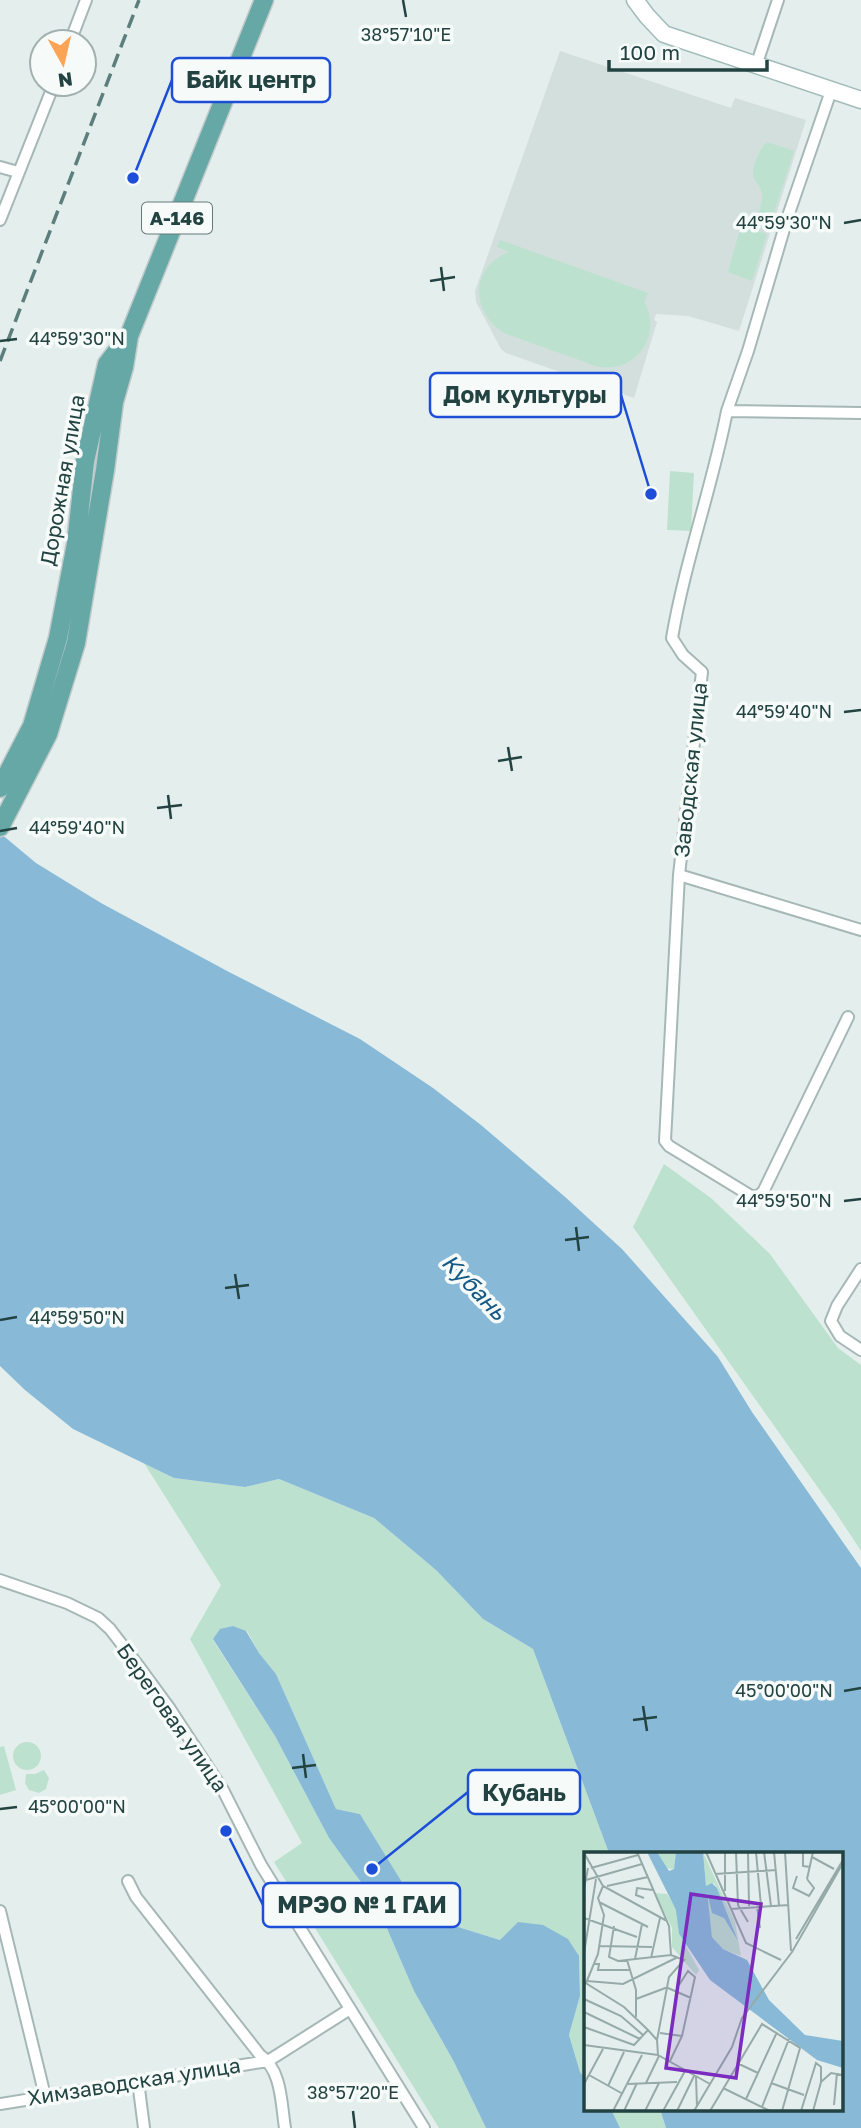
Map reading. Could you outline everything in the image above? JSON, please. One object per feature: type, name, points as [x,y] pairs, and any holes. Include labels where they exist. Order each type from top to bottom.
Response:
[{"type":"main road","name":"Дорожная улица","points":[[0,827],[48,734],[76,643],[114,402],[129,336],[264,0]]},
{"type":"main road","points":[[635,0],[664,34],[861,100]]},
{"type":"main road","name":"Дорожная улица","points":[[0,788],[32,726],[58,638],[76,544],[86,461],[107,364],[129,336]]},
{"type":"street","points":[[75,28],[86,0]]},
{"type":"street","points":[[756,66],[778,0]]},
{"type":"street","name":"Заводская улица","points":[[831,91],[727,411],[718,461],[680,591],[672,638],[683,655],[702,672],[680,875],[665,1142],[751,1196],[758,1196],[763,1192],[848,1017]]},
{"type":"street","points":[[0,220],[48,98]]},
{"type":"street","points":[[0,167],[18,172]]},
{"type":"street","points":[[727,411],[861,413]]},
{"type":"street","points":[[680,875],[861,930]]},
{"type":"street","points":[[861,1269],[837,1306],[831,1321],[840,1336],[861,1350]]},
{"type":"street","name":"Береговая улица","points":[[0,1580],[67,1603],[98,1618],[110,1629],[170,1709],[223,1790],[261,1865],[424,2128]]},
{"type":"street","name":"Химзаводская улица","points":[[128,1881],[136,1897],[260,2055],[268,2061]]},
{"type":"street","points":[[0,1911],[44,2096]]},
{"type":"street","name":"Химзаводская улица","points":[[0,2104],[268,2061],[351,2008]]},
{"type":"street","points":[[268,2061],[276,2073],[285,2128]]},
{"type":"street","points":[[138,2081],[144,2128]]},
{"type":"shaded area","points":[[560,51],[731,108],[735,98],[806,120],[739,331],[688,316],[656,314],[654,320],[657,322],[634,398],[506,353],[501,349],[476,302],[475,291]]},
{"type":"green space","points":[[767,142],[794,151],[770,225],[755,220],[762,196],[753,174],[756,159]]},
{"type":"green space","points":[[747,228],[767,234],[752,281],[728,272],[739,233]]},
{"type":"green space","points":[[500,240],[648,293],[644,301],[650,316],[650,327],[643,349],[622,365],[602,367],[504,333],[485,313],[479,290],[481,278],[487,268],[509,252],[497,247]]},
{"type":"green space","points":[[670,471],[694,473],[691,531],[667,530]]},
{"type":"green space","points":[[664,1164],[711,1198],[770,1254],[838,1348],[861,1365],[861,1551],[633,1227]]},
{"type":"green space","points":[[144,1463],[174,1478],[245,1487],[279,1479],[374,1518],[436,1570],[483,1619],[533,1649],[609,1852],[584,1852],[584,2077],[580,2072],[569,2035],[580,1996],[579,1956],[500,1940],[455,1926],[432,1909],[413,1900],[360,1814],[336,1809],[276,1674],[259,1653],[247,1631],[213,1640],[275,1736],[329,1838],[376,1903],[414,1991],[454,2062],[486,2128],[439,2128],[274,1862],[302,1843],[190,1639],[221,1585]]},
{"type":"green space","points":[[27,1742],[37,1746],[41,1756],[37,1766],[27,1770],[17,1766],[13,1756],[17,1746]]},
{"type":"green space","points":[[4,1746],[16,1790],[0,1795],[0,1747]]},
{"type":"green space","points":[[44,1770],[49,1778],[46,1789],[39,1793],[29,1790],[25,1783],[26,1774]]},
{"type":"green space","points":[[611,2110],[660,2110],[666,2128],[620,2128]]},
{"type":"water","name":"Кубань","points":[[0,833],[36,863],[101,903],[360,1039],[433,1088],[481,1125],[622,1249],[718,1357],[752,1412],[861,1568],[861,2128],[666,2128],[660,2110],[844,2110],[844,1852],[609,1852],[533,1649],[483,1619],[436,1570],[374,1518],[279,1479],[245,1487],[174,1478],[73,1429],[0,1366]]},
{"type":"water","points":[[233,1626],[246,1631],[276,1674],[336,1809],[360,1814],[413,1900],[432,1909],[455,1926],[500,1940],[518,1922],[543,1925],[568,1939],[579,1956],[580,1996],[569,2035],[580,2072],[584,2077],[584,2110],[611,2110],[620,2128],[486,2128],[454,2062],[414,1991],[376,1903],[329,1838],[275,1736],[213,1639],[220,1629]]},
{"type":"railway","points":[[0,361],[139,0]]},
{"type":"place","name":"Байк центр","points":[[133,178]]},
{"type":"place","name":"Дом культуры","points":[[651,494]]},
{"type":"place","name":"МРЭО № 1 ГАИ","points":[[226,1831]]},
{"type":"place","name":"Кубань","points":[[372,1869]]}]
